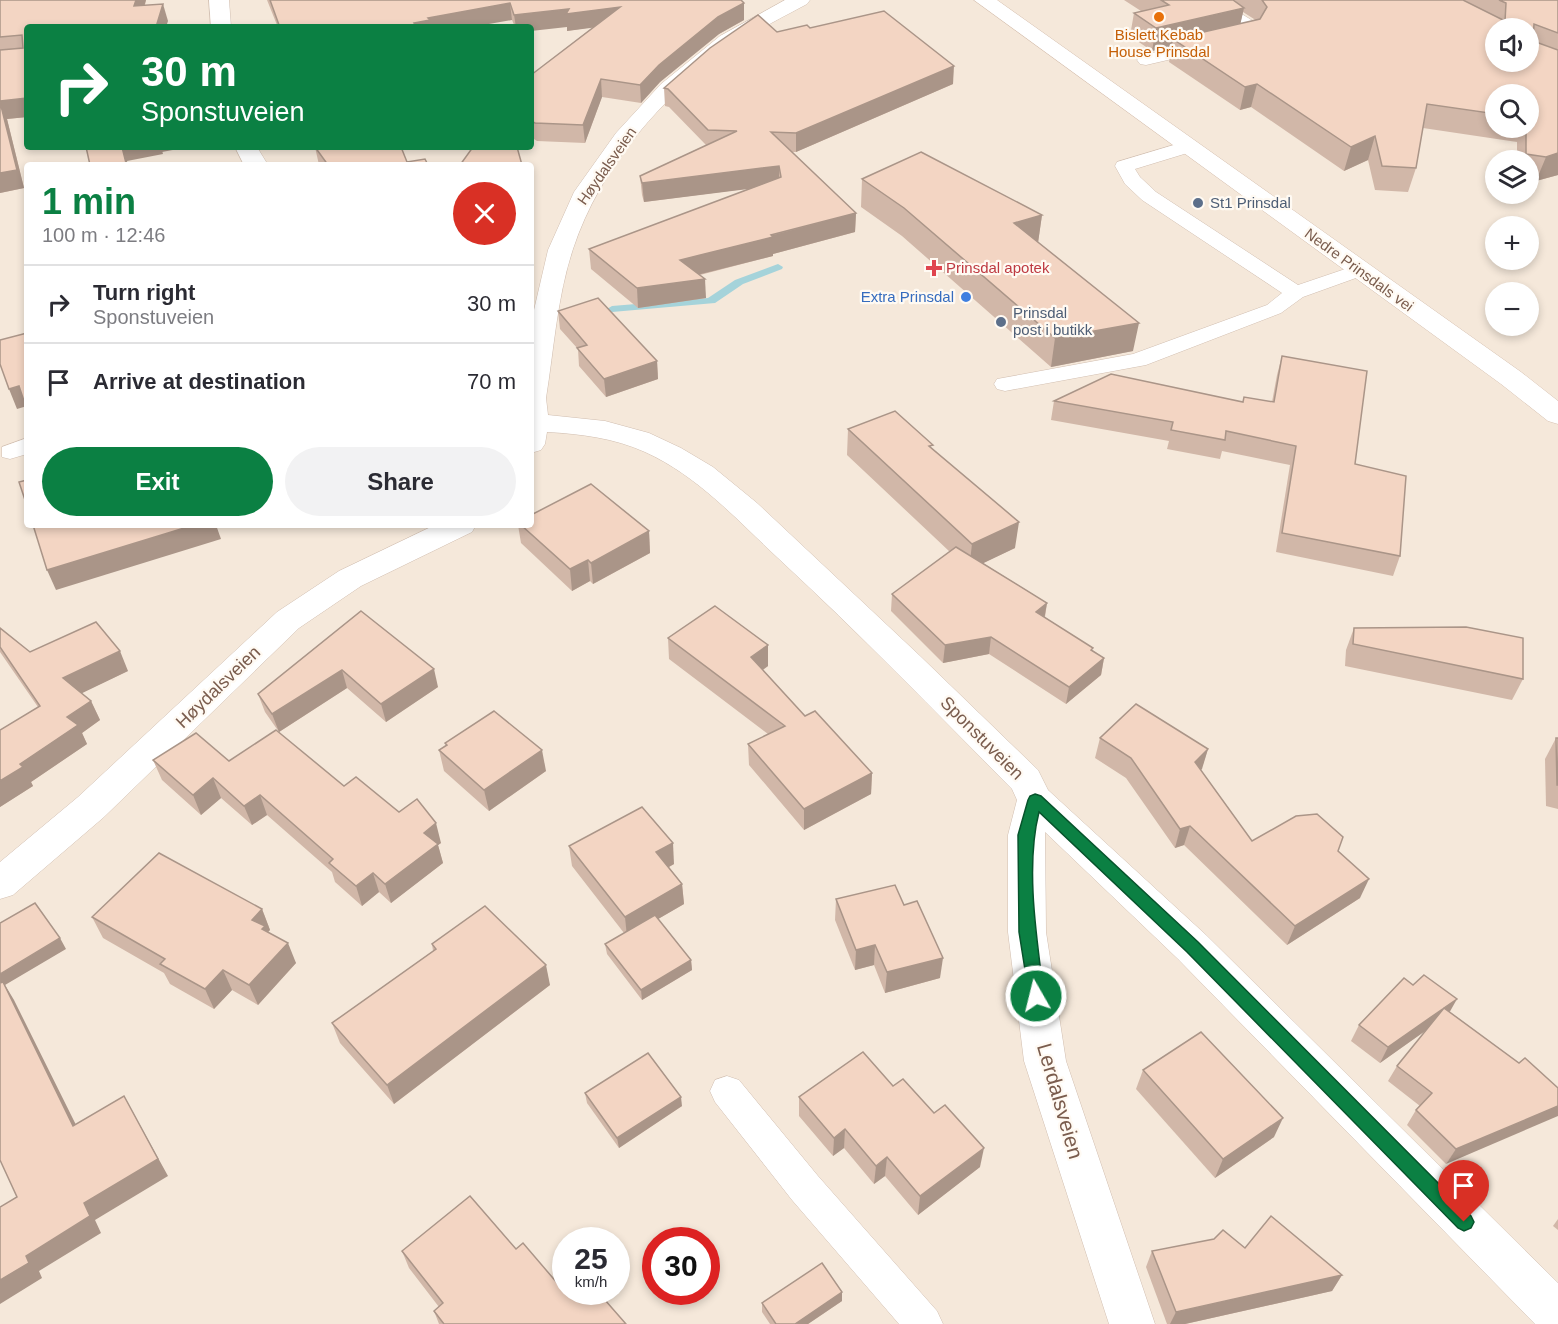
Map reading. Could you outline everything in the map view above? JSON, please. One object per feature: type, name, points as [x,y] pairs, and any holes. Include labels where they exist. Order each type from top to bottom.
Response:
[{"type":"street","points":[[219,0],[221,24]]},
{"type":"street","name":"Høydalsveien","points":[[534,403],[560,251],[575,212],[599,171],[651,106],[683,76],[718,47],[752,25],[800,0]]},
{"type":"street","name":"Nedre Prinsdals vei","points":[[984,0],[1558,415]]},
{"type":"street","name":"Sponstuveien","points":[[534,415],[604,429],[634,438],[671,453],[716,483],[839,596],[1025,780],[1035,800],[1192,947],[1558,1315]]},
{"type":"street","name":"Høydalsveien","points":[[0,884],[91,807],[288,620],[317,597],[351,576],[455,528]]},
{"type":"street","name":"Lerdalsveien","points":[[1035,800],[1026,835],[1027,932],[1045,1061],[1132,1324]]},
{"type":"lane","points":[[1146,60],[1248,36],[1252,30],[1247,25],[1208,0]]},
{"type":"lane","points":[[1187,147],[1124,166],[1132,180],[1149,196],[1296,293]]},
{"type":"lane","points":[[1005,384],[1138,360],[1274,309],[1296,293],[1360,270]]},
{"type":"lane","points":[[727,1091],[805,1188],[924,1324]]},
{"type":"shaded area","points":[[0,0],[1558,0],[1558,1324],[0,1324]]},
{"type":"building","points":[[0,0],[136,0],[134,6],[163,4],[157,24],[24,24],[24,98],[0,101],[0,50],[23,48],[22,35],[0,37]]},
{"type":"building","points":[[270,0],[741,0],[744,3],[718,17],[659,65],[640,85],[601,79],[583,125],[534,122],[534,73],[620,7],[566,14],[569,9],[514,15],[510,3],[428,18],[430,20],[415,24],[279,24]]},
{"type":"building","points":[[1161,0],[1233,0],[1244,8],[1156,28],[1134,13],[1169,5]]},
{"type":"building","points":[[1262,0],[1463,0],[1499,18],[1485,18],[1485,72],[1539,72],[1539,43],[1558,50],[1558,153],[1546,157],[1539,156],[1539,150],[1526,150],[1526,138],[1539,138],[1539,84],[1485,84],[1485,112],[1427,104],[1416,168],[1382,166],[1375,136],[1351,147],[1257,84],[1245,87],[1173,39],[1260,19],[1267,7]]},
{"type":"building","points":[[1499,0],[1558,0],[1558,33],[1539,26],[1539,18],[1505,18],[1506,3]]},
{"type":"building","points":[[884,11],[954,66],[796,133],[771,132],[856,213],[680,260],[705,279],[637,288],[589,249],[781,177],[779,166],[642,183],[640,176],[737,131],[708,130],[668,89],[664,88],[710,48],[758,15],[777,32],[807,25],[810,28]]},
{"type":"building","points":[[0,102],[17,170],[0,173]]},
{"type":"building","points":[[87,150],[123,150],[126,162],[89,162]]},
{"type":"building","points":[[317,150],[402,150],[407,162],[326,162]]},
{"type":"building","points":[[471,150],[518,150],[521,162],[462,162]]},
{"type":"building","points":[[921,152],[1042,215],[1014,223],[1139,323],[1055,338],[904,208],[862,179]]},
{"type":"building","points":[[425,159],[426,162],[407,162]]},
{"type":"building","points":[[598,298],[657,361],[604,379],[577,348],[587,345],[558,311]]},
{"type":"building","points":[[24,334],[24,401],[19,386],[9,389],[0,364],[0,340]]},
{"type":"building","points":[[1282,356],[1367,371],[1355,464],[1406,476],[1400,556],[1282,533],[1296,446],[1226,431],[1225,440],[1171,430],[1173,422],[1054,401],[1111,374],[1243,402],[1244,397],[1274,402]]},
{"type":"building","points":[[895,411],[933,445],[929,446],[1019,522],[972,544],[848,429]]},
{"type":"building","points":[[24,481],[24,497],[19,482]]},
{"type":"building","points":[[591,484],[649,531],[591,563],[588,560],[570,569],[524,528],[534,528],[534,513]]},
{"type":"building","points":[[34,528],[184,528],[47,570]]},
{"type":"building","points":[[956,547],[1047,603],[1036,612],[1093,648],[1091,650],[1104,658],[1069,687],[991,637],[945,645],[892,594]]},
{"type":"building","points":[[715,606],[768,645],[751,657],[805,716],[815,711],[872,773],[804,809],[748,744],[785,726],[668,638]]},
{"type":"building","points":[[361,611],[434,669],[381,704],[342,670],[272,714],[258,694]]},
{"type":"building","points":[[96,622],[120,651],[63,678],[91,701],[67,717],[78,725],[20,764],[23,767],[0,781],[0,730],[40,706],[0,647],[0,628],[30,652]]},
{"type":"building","points":[[1466,627],[1523,638],[1523,679],[1353,644],[1354,628]]},
{"type":"building","points":[[1136,704],[1208,749],[1195,762],[1252,841],[1296,816],[1317,814],[1343,837],[1338,851],[1369,879],[1295,926],[1190,826],[1180,829],[1131,758],[1100,738]]},
{"type":"building","points":[[494,711],[542,750],[484,790],[439,750],[447,745],[445,743]]},
{"type":"building","points":[[276,730],[344,786],[356,777],[399,812],[417,799],[436,823],[424,833],[438,844],[385,884],[373,873],[356,886],[329,863],[333,859],[260,795],[244,806],[213,778],[193,795],[153,760],[196,733],[229,761]]},
{"type":"building","points":[[1556,738],[1558,738],[1558,785],[1557,785]]},
{"type":"building","points":[[642,807],[673,843],[656,852],[682,884],[625,917],[569,846]]},
{"type":"building","points":[[159,853],[262,909],[252,920],[265,926],[262,929],[288,943],[249,985],[223,970],[205,989],[160,964],[165,959],[92,917]]},
{"type":"building","points":[[895,885],[904,905],[917,901],[943,958],[887,972],[875,945],[856,950],[836,899]]},
{"type":"building","points":[[35,903],[60,938],[0,974],[0,923]]},
{"type":"building","points":[[485,906],[546,965],[387,1085],[332,1023],[436,949],[432,944]]},
{"type":"building","points":[[655,915],[691,960],[641,990],[605,944]]},
{"type":"building","points":[[1424,975],[1457,999],[1388,1047],[1359,1025],[1404,978],[1413,985]]},
{"type":"building","points":[[3,982],[73,1126],[124,1096],[158,1159],[84,1203],[90,1216],[26,1256],[29,1263],[0,1280],[0,1207],[17,1197],[0,1160],[0,983]]},
{"type":"building","points":[[1444,1008],[1519,1063],[1525,1058],[1558,1088],[1558,1106],[1456,1149],[1416,1110],[1432,1093],[1397,1066]]},
{"type":"building","points":[[1201,1032],[1283,1118],[1223,1159],[1143,1070]]},
{"type":"building","points":[[863,1052],[893,1086],[903,1079],[934,1113],[945,1105],[984,1148],[920,1196],[887,1157],[876,1166],[845,1129],[834,1138],[799,1097]]},
{"type":"building","points":[[648,1053],[681,1097],[617,1138],[585,1093]]},
{"type":"building","points":[[470,1196],[516,1249],[523,1243],[552,1277],[552,1305],[609,1305],[626,1324],[444,1324],[434,1311],[443,1303],[402,1251]]},
{"type":"building","points":[[1271,1216],[1342,1275],[1176,1312],[1152,1251],[1214,1239],[1223,1230],[1245,1248]]},
{"type":"building","points":[[822,1263],[842,1292],[795,1324],[776,1324],[762,1303]]},
{"type":"waterway","points":[[612,309],[711,301],[739,282],[778,267]]},
{"type":"place","name":"Bislett Kebab House Prinsdal","points":[[1159,17]]},
{"type":"place","name":"St1 Prinsdal","points":[[1198,203]]},
{"type":"place","name":"Prinsdal apotek","points":[[934,268]]},
{"type":"place","name":"Extra Prinsdal","points":[[966,297]]},
{"type":"place","name":"Prinsdal post i butikk","points":[[1001,322]]},
{"type":"route","points":[[1036,996],[1027,932],[1026,835],[1035,800],[1192,947],[1464,1222]]}]
